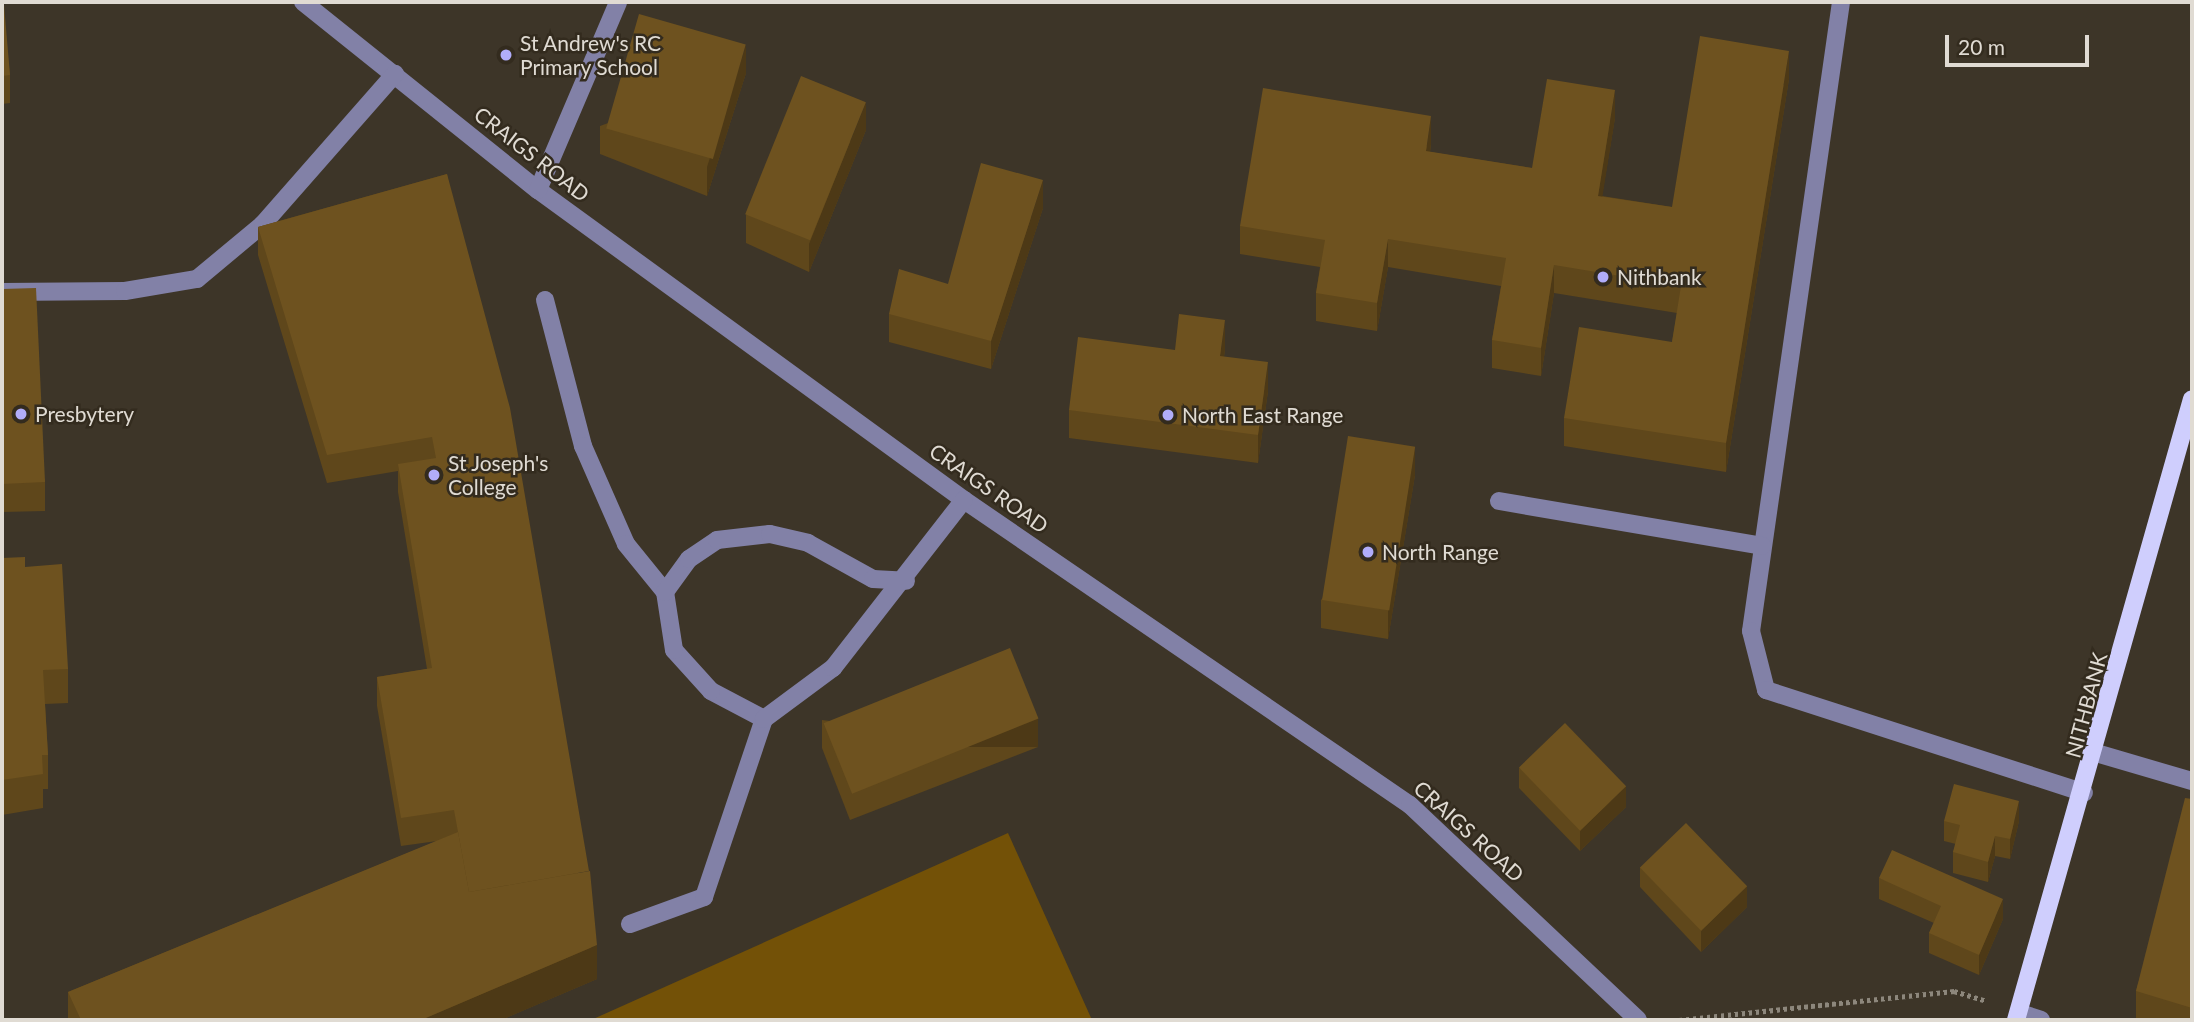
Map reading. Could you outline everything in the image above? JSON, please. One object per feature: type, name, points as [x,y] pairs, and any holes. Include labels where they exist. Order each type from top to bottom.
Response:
[{"type":"main road","name":"NITHBANK","points":[[2018,1016],[2096,753],[2192,399]]},
{"type":"street","name":"CRAIGS ROAD","points":[[303,2],[538,190],[964,500],[1410,805],[1639,1020]]},
{"type":"street","points":[[538,190],[618,2]]},
{"type":"street","points":[[1841,2],[1751,631],[1766,690],[2084,793]]},
{"type":"street","points":[[2,292],[125,291],[197,279],[263,224],[396,74]]},
{"type":"street","points":[[545,300],[583,446],[626,544],[665,592],[674,650],[711,691],[764,719]]},
{"type":"street","points":[[630,923],[704,897],[764,719],[833,668],[906,581],[964,500]]},
{"type":"street","points":[[1499,501],[1762,546]]},
{"type":"street","points":[[665,592],[689,559],[717,540],[770,534],[808,543],[873,579],[906,581]]},
{"type":"street","points":[[2096,753],[2192,781]]},
{"type":"street","points":[[2018,1016],[2041,1020]]},
{"type":"path","points":[[1679,1020],[1954,991],[2018,1016]]},
{"type":"shaded area","points":[[1008,833],[1092,1020],[591,1020]]},
{"type":"building","points":[[2,5],[10,75],[2,76]]},
{"type":"building","points":[[639,14],[746,45],[713,159],[606,128]]},
{"type":"building","name":"Nithbank","points":[[1700,36],[1789,51],[1726,443],[1564,418],[1579,327],[1672,342],[1681,286],[1554,265],[1541,348],[1492,340],[1506,258],[1388,239],[1377,303],[1316,293],[1325,240],[1240,226],[1263,88],[1431,116],[1426,151],[1532,168],[1547,79],[1615,90],[1598,196],[1672,207]]},
{"type":"building","points":[[801,76],[866,102],[810,240],[745,214]]},
{"type":"building","points":[[981,163],[1043,180],[991,341],[889,314],[899,269],[948,284]]},
{"type":"building","points":[[447,174],[510,408],[589,871],[469,892],[454,810],[401,818],[377,677],[432,668],[398,464],[436,458],[432,437],[327,455],[258,227]]},
{"type":"building","name":"Presbytery","points":[[36,288],[45,482],[2,484],[2,289]]},
{"type":"building","name":"North East Range","points":[[1179,314],[1225,320],[1220,356],[1268,362],[1258,435],[1069,410],[1078,337],[1175,350]]},
{"type":"building","name":"North Range","points":[[1348,436],[1415,447],[1389,611],[1322,600]]},
{"type":"building","points":[[25,557],[25,567],[62,564],[68,669],[43,670],[48,755],[42,755],[43,774],[2,780],[2,558]]},
{"type":"building","points":[[1010,648],[1038,718],[852,794],[824,723]]},
{"type":"building","points":[[1565,723],[1626,786],[1580,831],[1519,767]]},
{"type":"building","points":[[1954,784],[2019,801],[2010,839],[1995,836],[1988,862],[1953,852],[1960,825],[1944,821]]},
{"type":"building","points":[[2185,798],[2192,799],[2192,1008],[2136,991]]},
{"type":"building","points":[[1686,823],[1747,886],[1701,931],[1640,867]]},
{"type":"building","points":[[458,832],[469,892],[590,871],[597,945],[421,1020],[81,1020],[68,992]]},
{"type":"building","points":[[1892,850],[2003,899],[1979,955],[1929,933],[1941,906],[1879,878]]},
{"type":"place","name":"St Andrew's RC Primary School","points":[[506,55]]},
{"type":"place","name":"Nithbank","points":[[1603,277]]},
{"type":"place","name":"Presbytery","points":[[21,414]]},
{"type":"place","name":"North East Range","points":[[1168,415]]},
{"type":"place","name":"St Joseph's College","points":[[434,475]]},
{"type":"place","name":"North Range","points":[[1368,552]]}]
